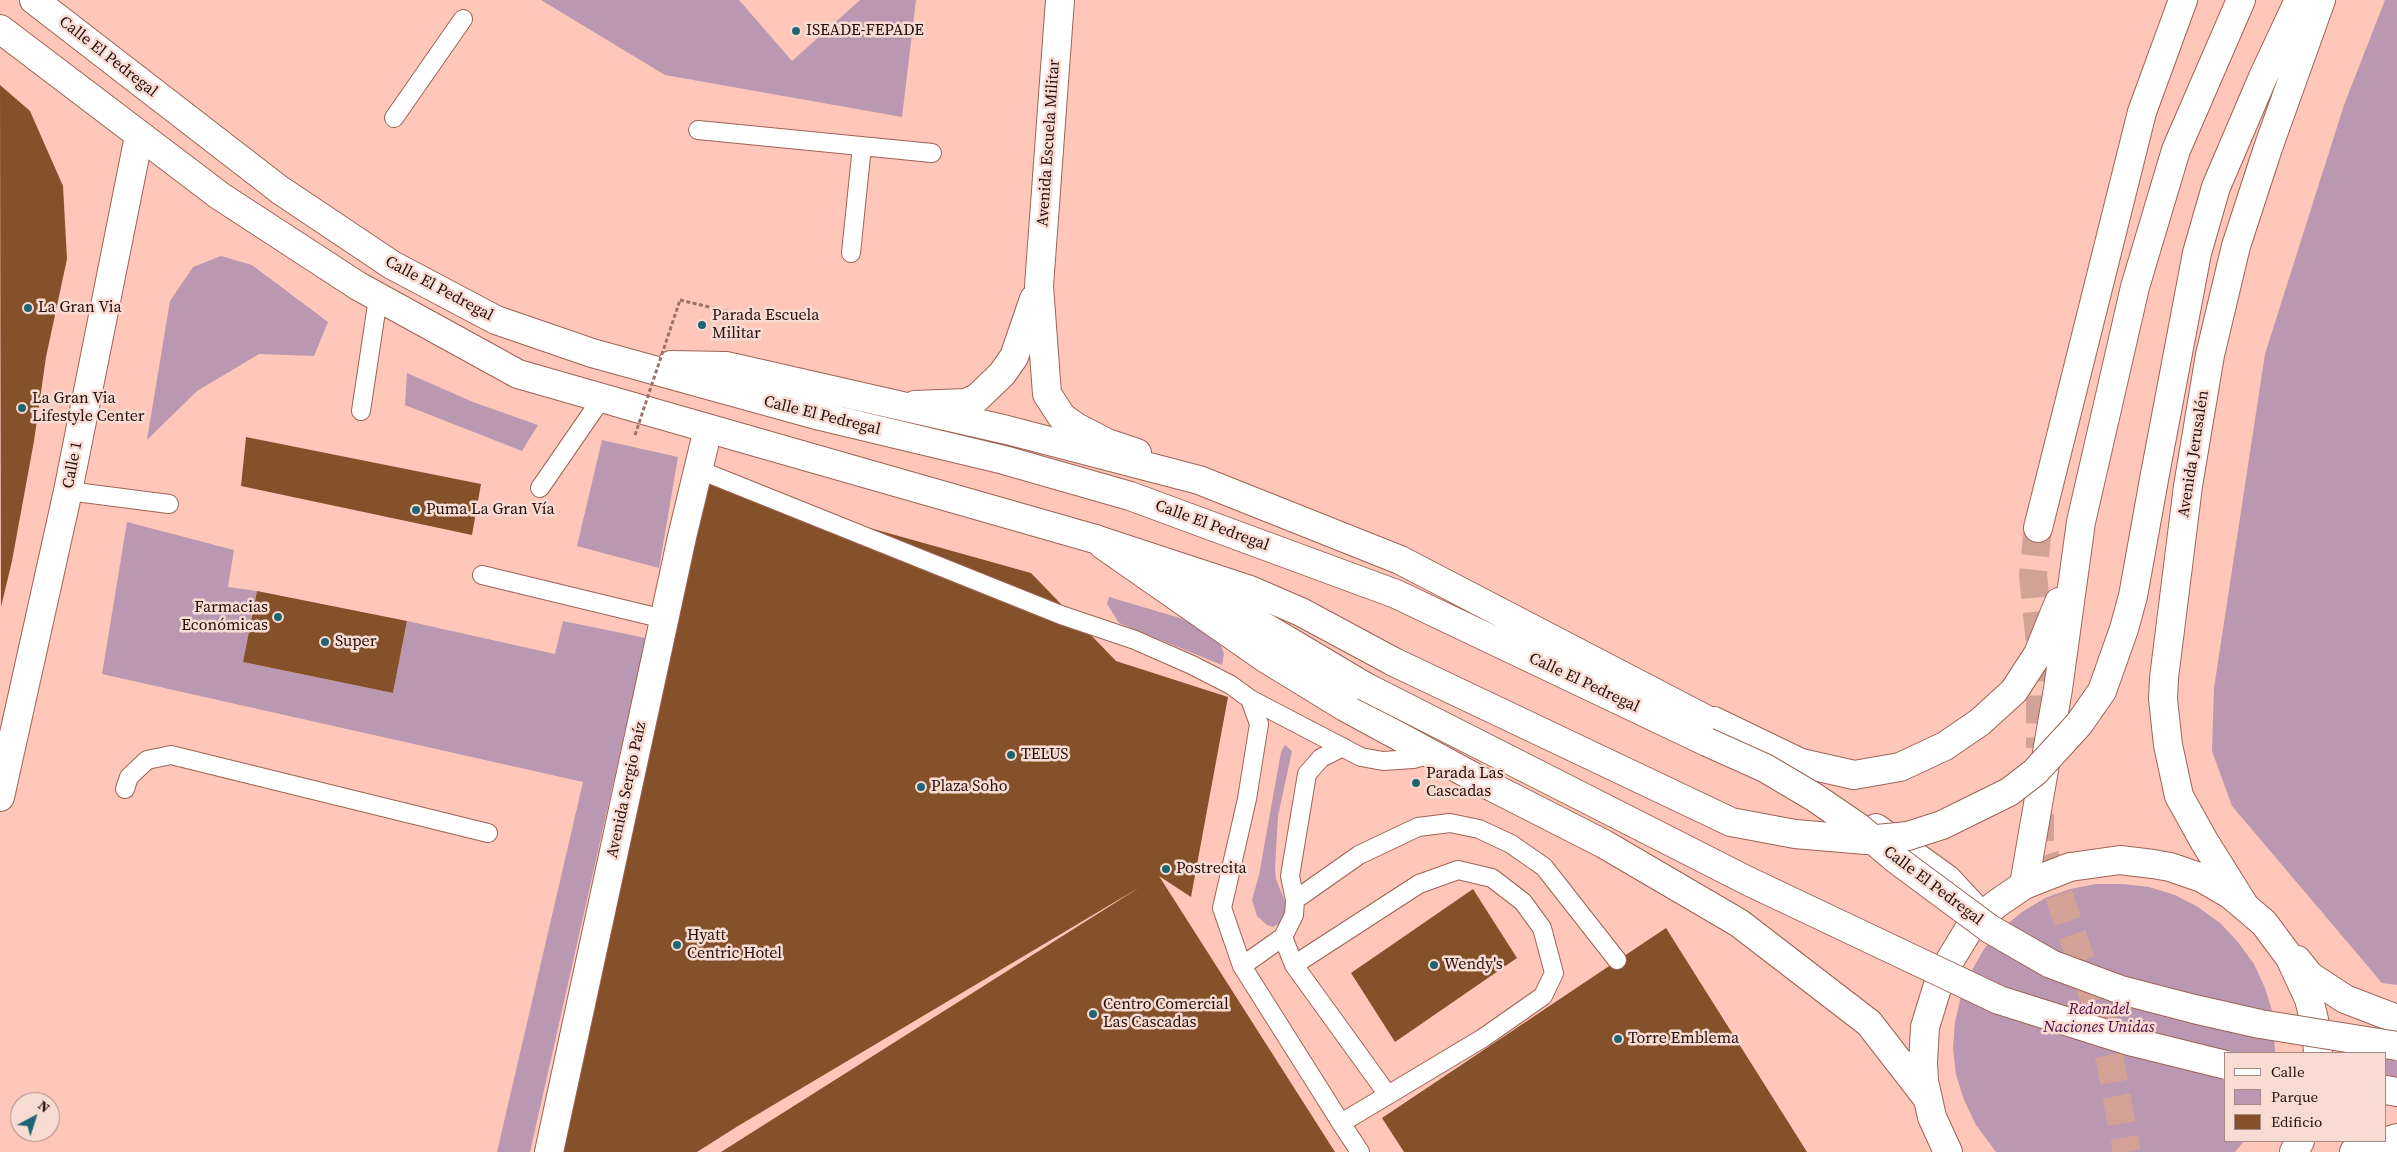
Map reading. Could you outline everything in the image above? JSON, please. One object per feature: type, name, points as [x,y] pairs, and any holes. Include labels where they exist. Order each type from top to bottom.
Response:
[{"type":"main road","name":"Calle El Pedregal","points":[[34,0],[280,190],[392,265],[496,320],[633,365],[820,416],[1004,460],[1130,496],[1396,594],[1766,768],[1858,827],[1896,860],[1990,929],[2051,964],[2122,990],[2194,1009],[2260,1024],[2397,1046]]},
{"type":"main road","name":"Avenida Escuela Militar","points":[[1060,0],[1039,286],[1047,394],[1062,417],[1107,443],[1155,458],[1199,480]]},
{"type":"main road","points":[[2038,528],[2142,112],[2183,0]]},
{"type":"main road","points":[[633,365],[726,366],[1007,430],[1199,480],[1400,560],[1714,722],[1801,763],[1854,775],[1900,767],[1945,746],[1980,722],[2014,691],[2027,673],[2052,622],[2081,522],[2135,287],[2176,150],[2242,0]]},
{"type":"main road","points":[[0,29],[220,196],[378,298],[518,374],[1095,539],[1250,590],[1301,612],[1394,662],[1731,822],[1795,834],[1866,840],[1908,836],[1964,815],[2009,792],[2035,772],[2085,716],[2102,691],[2124,629],[2133,596],[2197,253],[2216,187],[2263,77],[2299,0]]},
{"type":"main road","name":"Avenida Jerusalén","points":[[2244,905],[2204,841],[2180,796],[2168,745],[2163,699],[2164,678],[2188,486],[2210,355],[2236,246],[2268,148],[2321,0]]},
{"type":"main road","name":"Calle 1","points":[[0,797],[7,743],[68,491],[139,136]]},
{"type":"main road","name":"Avenida Escuela Militar","points":[[902,406],[966,403],[977,398],[1002,374],[1014,357],[1039,286]]},
{"type":"main road","name":"Avenida Sergio Paíz","points":[[549,1152],[664,619],[697,469],[708,429]]},
{"type":"main road","points":[[2024,885],[2058,689],[2081,522]]},
{"type":"main road","points":[[1095,539],[1184,578],[1364,686],[1748,881],[1999,1000],[2129,1041],[2224,1065]]},
{"type":"main road","points":[[1095,539],[1265,658],[1345,707],[1430,754],[1604,844],[1739,923],[1869,1023],[1928,1099]]},
{"type":"main road","points":[[1714,722],[1825,790],[1947,879],[1982,917]]},
{"type":"main road","points":[[1948,1152],[1939,1135],[1928,1099],[1924,1081],[1923,1045],[1929,1009],[1949,959],[1969,930],[1982,917],[2024,885],[2070,867],[2104,861],[2136,861],[2170,867],[2202,878],[2244,905],[2310,976],[2345,999],[2397,1019]]},
{"type":"main road","points":[[2273,934],[2290,958],[2304,984],[2316,1028],[2318,1052]]},
{"type":"main road","points":[[2354,1152],[2385,1142]]},
{"type":"lane","points":[[394,118],[463,19]]},
{"type":"lane","points":[[698,130],[932,153]]},
{"type":"lane","points":[[851,254],[862,146]]},
{"type":"lane","points":[[361,411],[378,298]]},
{"type":"lane","points":[[540,488],[602,398]]},
{"type":"lane","points":[[697,469],[1061,615],[1134,640],[1192,665],[1231,685],[1250,699],[1361,757],[1383,761],[1413,759],[1430,754]]},
{"type":"lane","points":[[68,491],[169,504]]},
{"type":"lane","points":[[482,574],[664,619]]},
{"type":"lane","points":[[1250,699],[1259,724],[1247,799],[1222,908],[1242,966],[1360,1152]]},
{"type":"lane","points":[[1242,966],[1283,937],[1294,915],[1295,900],[1290,876],[1307,774],[1321,758],[1343,747]]},
{"type":"lane","points":[[125,789],[133,772],[146,760],[171,755],[488,833]]},
{"type":"lane","points":[[1295,900],[1359,855],[1418,828],[1450,823],[1479,829],[1511,844],[1544,867],[1617,960]]},
{"type":"lane","points":[[1294,965],[1419,884],[1458,870],[1492,878],[1523,902],[1542,928],[1554,973],[1543,996],[1483,1038],[1341,1123]]},
{"type":"lane","points":[[1283,937],[1294,965],[1388,1095]]},
{"type":"path","points":[[635,435],[680,300],[739,314]]},
{"type":"green space","name":"ISEADE-FEPADE","points":[[541,0],[739,0],[792,61],[860,0],[916,0],[902,117],[665,75]]},
{"type":"green space","points":[[2385,0],[2397,0],[2397,985],[2382,983],[2232,806],[2212,751],[2214,688],[2265,354],[2344,105]]},
{"type":"green space","points":[[221,256],[252,265],[328,322],[314,356],[259,354],[197,391],[147,440],[170,301],[193,267]]},
{"type":"green space","points":[[407,373],[473,402],[538,425],[522,451],[405,405]]},
{"type":"green space","points":[[602,440],[678,457],[659,568],[577,546]]},
{"type":"green space","points":[[127,522],[234,550],[228,587],[257,591],[243,662],[393,693],[407,621],[555,654],[563,621],[646,638],[530,1152],[497,1152],[583,782],[102,674]]},
{"type":"green space","points":[[1109,597],[1180,618],[1198,627],[1212,636],[1221,646],[1224,654],[1222,665],[1119,623],[1107,604]]},
{"type":"green space","points":[[1285,745],[1292,751],[1278,816],[1275,868],[1276,879],[1288,909],[1283,921],[1273,927],[1267,925],[1257,916],[1252,900],[1259,875],[1281,752]]},
{"type":"green space","name":"Redondel Naciones Unidas","points":[[2096,884],[2123,884],[2149,887],[2175,895],[2198,907],[2220,923],[2238,942],[2254,964],[2265,988],[2273,1014],[2275,1052],[2224,1052],[2224,1142],[2243,1142],[2235,1152],[1996,1152],[1976,1125],[1964,1100],[1956,1075],[1953,1048],[1955,1022],[1961,996],[1971,972],[1984,949],[2001,929],[2022,912],[2045,898],[2070,889]]},
{"type":"green space","points":[[2397,1044],[2397,1077],[2387,1075],[2387,1052]]},
{"type":"building","name":"La Gran Via Lifestyle Center","points":[[0,85],[30,111],[63,186],[67,259],[46,357],[34,441],[12,561],[1,607]]},
{"type":"building","name":"Puma La Gran Vía","points":[[246,437],[481,484],[472,535],[241,486]]},
{"type":"building","name":"Plaza Soho","points":[[691,478],[1031,573],[1116,661],[1228,697],[1191,897],[1159,876],[1335,1152],[721,1152],[1140,887],[697,1152],[560,1152]]},
{"type":"building","name":"Super","points":[[257,591],[407,621],[393,693],[243,662]]},
{"type":"building","name":"Wendy's","points":[[1473,889],[1517,958],[1395,1042],[1351,973]]},
{"type":"building","name":"Torre Emblema","points":[[1666,928],[1807,1152],[1404,1152],[1382,1118]]},
{"type":"tunnel","points":[[2038,528],[2033,575],[2040,644],[2040,748]]},
{"type":"tunnel","points":[[2040,814],[2040,841],[2103,1024],[2127,1152]]},
{"type":"place","name":"ISEADE-FEPADE","points":[[796,31]]},
{"type":"place","name":"La Gran Via","points":[[28,308]]},
{"type":"place","name":"Parada Escuela Militar","points":[[702,325]]},
{"type":"place","name":"La Gran Via Lifestyle Center","points":[[22,408]]},
{"type":"place","name":"Puma La Gran Vía","points":[[416,510]]},
{"type":"place","name":"Farmacias Económicas","points":[[278,617]]},
{"type":"place","name":"Super","points":[[325,642]]},
{"type":"place","name":"TELUS","points":[[1011,755]]},
{"type":"place","name":"Parada Las Cascadas","points":[[1416,783]]},
{"type":"place","name":"Plaza Soho","points":[[921,787]]},
{"type":"place","name":"Postrecita","points":[[1166,869]]},
{"type":"place","name":"Hyatt Centric Hotel","points":[[677,945]]},
{"type":"place","name":"Wendy's","points":[[1434,965]]},
{"type":"place","name":"Centro Comercial Las Cascadas","points":[[1093,1014]]},
{"type":"place","name":"Torre Emblema","points":[[1618,1039]]}]
